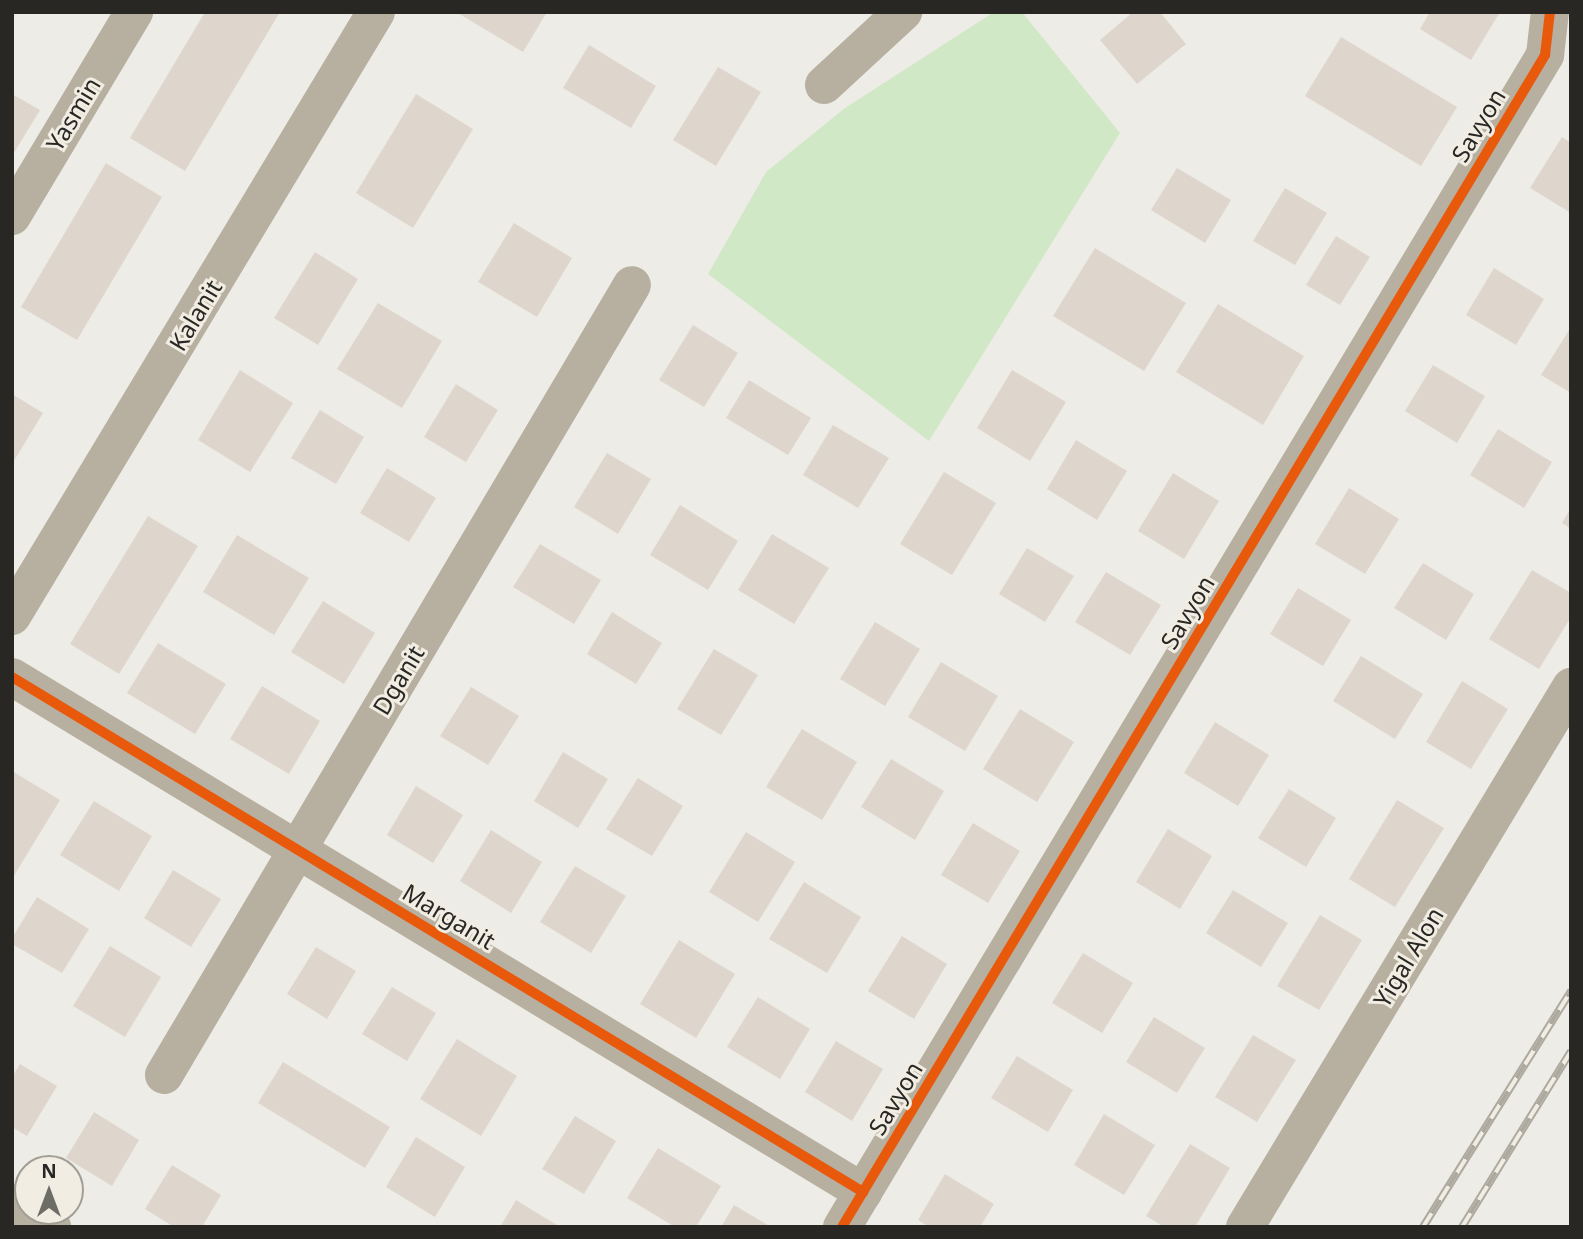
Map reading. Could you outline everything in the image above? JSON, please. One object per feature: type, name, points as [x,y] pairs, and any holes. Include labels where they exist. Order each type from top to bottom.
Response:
[{"type":"street","name":"Yasmin","points":[[12,216],[134,12]]},
{"type":"street","name":"Kalanit","points":[[12,616],[376,12]]},
{"type":"street","points":[[824,85],[903,12]]},
{"type":"street","name":"Savyon","points":[[842,1227],[1545,55],[1550,12]]},
{"type":"street","name":"Dganit","points":[[164,1075],[632,285]]},
{"type":"street","name":"Marganit","points":[[12,677],[863,1192]]},
{"type":"street","name":"Yigal Alon","points":[[1245,1227],[1571,687]]},
{"type":"street","points":[[13,1205],[52,1227]]},
{"type":"green space","points":[[994,12],[1022,12],[1120,133],[929,441],[708,274],[766,172],[845,108]]},
{"type":"building","points":[[205,12],[280,12],[185,171],[130,138]]},
{"type":"building","points":[[456,12],[547,12],[523,52]]},
{"type":"building","points":[[1133,12],[1160,12],[1186,44],[1137,84],[1100,40]]},
{"type":"building","points":[[1430,12],[1500,12],[1471,60],[1420,29]]},
{"type":"building","points":[[1341,37],[1457,107],[1421,166],[1305,96]]},
{"type":"building","points":[[589,45],[656,86],[631,128],[563,88]]},
{"type":"building","points":[[718,67],[761,92],[716,166],[673,140]]},
{"type":"building","points":[[12,94],[40,110],[12,156]]},
{"type":"building","points":[[416,94],[473,129],[413,228],[356,193]]},
{"type":"building","points":[[1562,137],[1571,143],[1571,213],[1530,188]]},
{"type":"building","points":[[106,163],[162,197],[77,340],[21,307]]},
{"type":"building","points":[[1177,168],[1231,200],[1205,243],[1151,210]]},
{"type":"building","points":[[1285,188],[1327,213],[1295,265],[1253,241]]},
{"type":"building","points":[[514,223],[572,258],[537,317],[478,282]]},
{"type":"building","points":[[1336,236],[1370,257],[1340,305],[1306,285]]},
{"type":"building","points":[[1095,248],[1186,303],[1144,371],[1053,316]]},
{"type":"building","points":[[315,252],[358,279],[318,345],[274,318]]},
{"type":"building","points":[[1494,268],[1544,299],[1516,345],[1466,315]]},
{"type":"building","points":[[378,303],[442,341],[402,408],[337,369]]},
{"type":"building","points":[[1218,304],[1304,356],[1263,425],[1176,372]]},
{"type":"building","points":[[693,325],[738,353],[704,407],[659,380]]},
{"type":"building","points":[[1571,327],[1571,393],[1541,375]]},
{"type":"building","points":[[1433,365],[1485,396],[1457,443],[1405,411]]},
{"type":"building","points":[[240,370],[293,403],[250,472],[198,440]]},
{"type":"building","points":[[1012,370],[1066,402],[1030,461],[977,428]]},
{"type":"building","points":[[749,380],[811,418],[788,455],[726,418]]},
{"type":"building","points":[[456,384],[498,410],[466,462],[424,437]]},
{"type":"building","points":[[12,394],[43,413],[12,464]]},
{"type":"building","points":[[320,410],[364,437],[336,484],[291,458]]},
{"type":"building","points":[[833,425],[889,458],[858,508],[803,475]]},
{"type":"building","points":[[1498,429],[1552,462],[1524,508],[1470,475]]},
{"type":"building","points":[[1076,440],[1127,471],[1097,520],[1047,489]]},
{"type":"building","points":[[607,453],[651,479],[618,534],[574,507]]},
{"type":"building","points":[[387,468],[436,498],[409,542],[360,513]]},
{"type":"building","points":[[944,472],[996,503],[952,575],[900,544]]},
{"type":"building","points":[[1173,473],[1219,501],[1184,559],[1138,531]]},
{"type":"building","points":[[1349,488],[1399,519],[1365,574],[1315,544]]},
{"type":"building","points":[[680,505],[738,541],[708,590],[650,555]]},
{"type":"building","points":[[1571,508],[1571,529],[1562,523]]},
{"type":"building","points":[[148,516],[198,546],[119,674],[70,644]]},
{"type":"building","points":[[772,534],[829,568],[794,624],[738,590]]},
{"type":"building","points":[[237,535],[309,578],[274,635],[203,592]]},
{"type":"building","points":[[540,544],[601,580],[574,624],[513,587]]},
{"type":"building","points":[[1027,548],[1074,576],[1045,622],[999,594]]},
{"type":"building","points":[[1423,563],[1474,594],[1446,640],[1394,608]]},
{"type":"building","points":[[1532,570],[1571,593],[1571,617],[1539,669],[1489,639]]},
{"type":"building","points":[[1106,572],[1161,605],[1130,655],[1075,622]]},
{"type":"building","points":[[1298,588],[1351,620],[1323,666],[1270,634]]},
{"type":"building","points":[[323,601],[375,633],[344,684],[291,652]]},
{"type":"building","points":[[612,612],[662,643],[636,684],[587,654]]},
{"type":"building","points":[[875,622],[920,649],[885,706],[840,679]]},
{"type":"building","points":[[158,643],[226,684],[195,734],[127,693]]},
{"type":"building","points":[[714,649],[758,675],[721,735],[677,709]]},
{"type":"building","points":[[1361,656],[1423,694],[1395,739],[1333,701]]},
{"type":"building","points":[[941,662],[998,696],[965,751],[908,717]]},
{"type":"building","points":[[1462,681],[1508,709],[1471,769],[1426,742]]},
{"type":"building","points":[[262,686],[320,721],[289,774],[230,739]]},
{"type":"building","points":[[471,687],[519,716],[488,765],[440,736]]},
{"type":"building","points":[[1020,709],[1074,742],[1037,802],[983,769]]},
{"type":"building","points":[[1215,722],[1269,755],[1238,806],[1184,773]]},
{"type":"building","points":[[802,729],[857,762],[822,820],[766,787]]},
{"type":"building","points":[[563,752],[608,779],[578,828],[534,801]]},
{"type":"building","points":[[891,759],[944,791],[915,840],[861,807]]},
{"type":"building","points":[[12,771],[60,800],[12,879]]},
{"type":"building","points":[[638,778],[683,806],[652,856],[606,829]]},
{"type":"building","points":[[416,786],[463,815],[433,863],[387,835]]},
{"type":"building","points":[[1289,789],[1336,818],[1306,867],[1258,838]]},
{"type":"building","points":[[1397,800],[1444,828],[1395,907],[1349,879]]},
{"type":"building","points":[[94,801],[152,836],[119,891],[60,855]]},
{"type":"building","points":[[973,823],[1020,851],[988,903],[941,875]]},
{"type":"building","points":[[1168,829],[1212,856],[1180,909],[1136,882]]},
{"type":"building","points":[[491,830],[542,862],[511,913],[460,881]]},
{"type":"building","points":[[746,832],[795,862],[758,922],[709,892]]},
{"type":"building","points":[[575,866],[626,896],[591,953],[540,922]]},
{"type":"building","points":[[173,870],[221,899],[191,947],[144,918]]},
{"type":"building","points":[[804,882],[861,917],[827,973],[769,939]]},
{"type":"building","points":[[1233,890],[1288,923],[1261,967],[1206,933]]},
{"type":"building","points":[[37,897],[89,929],[62,973],[12,944],[12,938]]},
{"type":"building","points":[[1320,915],[1362,940],[1319,1010],[1277,986]]},
{"type":"building","points":[[902,936],[947,964],[914,1019],[868,991]]},
{"type":"building","points":[[679,940],[735,974],[696,1038],[640,1004]]},
{"type":"building","points":[[110,946],[161,977],[125,1037],[73,1006]]},
{"type":"building","points":[[316,947],[356,971],[327,1019],[287,994]]},
{"type":"building","points":[[1083,953],[1133,983],[1102,1033],[1052,1003]]},
{"type":"building","points":[[392,987],[436,1013],[407,1061],[362,1034]]},
{"type":"building","points":[[758,997],[810,1029],[780,1079],[727,1047]]},
{"type":"building","points":[[1154,1017],[1205,1048],[1177,1093],[1126,1062]]},
{"type":"building","points":[[1253,1035],[1296,1060],[1257,1122],[1215,1097]]},
{"type":"building","points":[[457,1039],[517,1076],[481,1136],[420,1099]]},
{"type":"building","points":[[836,1041],[883,1069],[852,1121],[805,1092]]},
{"type":"building","points":[[1017,1056],[1073,1090],[1048,1132],[991,1098]]},
{"type":"building","points":[[283,1062],[390,1127],[365,1168],[258,1103]]},
{"type":"building","points":[[20,1064],[57,1086],[27,1136],[12,1127],[12,1077]]},
{"type":"building","points":[[94,1112],[139,1140],[112,1186],[84,1169],[84,1155],[68,1155]]},
{"type":"building","points":[[1104,1114],[1155,1145],[1124,1195],[1074,1165]]},
{"type":"building","points":[[575,1116],[616,1141],[584,1194],[542,1169]]},
{"type":"building","points":[[416,1137],[465,1167],[435,1217],[386,1187]]},
{"type":"building","points":[[1190,1144],[1230,1168],[1195,1227],[1164,1227],[1146,1216]]},
{"type":"building","points":[[658,1148],[721,1186],[696,1227],[675,1227],[627,1198]]},
{"type":"building","points":[[172,1165],[221,1195],[202,1227],[174,1227],[145,1209]]},
{"type":"building","points":[[945,1174],[994,1204],[980,1227],[929,1227],[918,1220]]},
{"type":"building","points":[[516,1200],[560,1227],[500,1227]]},
{"type":"building","points":[[734,1205],[771,1227],[721,1227]]},
{"type":"railway","points":[[1423,1227],[1571,991]]},
{"type":"railway","points":[[1462,1227],[1571,1051]]},
{"type":"cycle path","points":[[842,1227],[1545,55],[1550,12]]},
{"type":"cycle path","points":[[12,677],[863,1192]]}]
